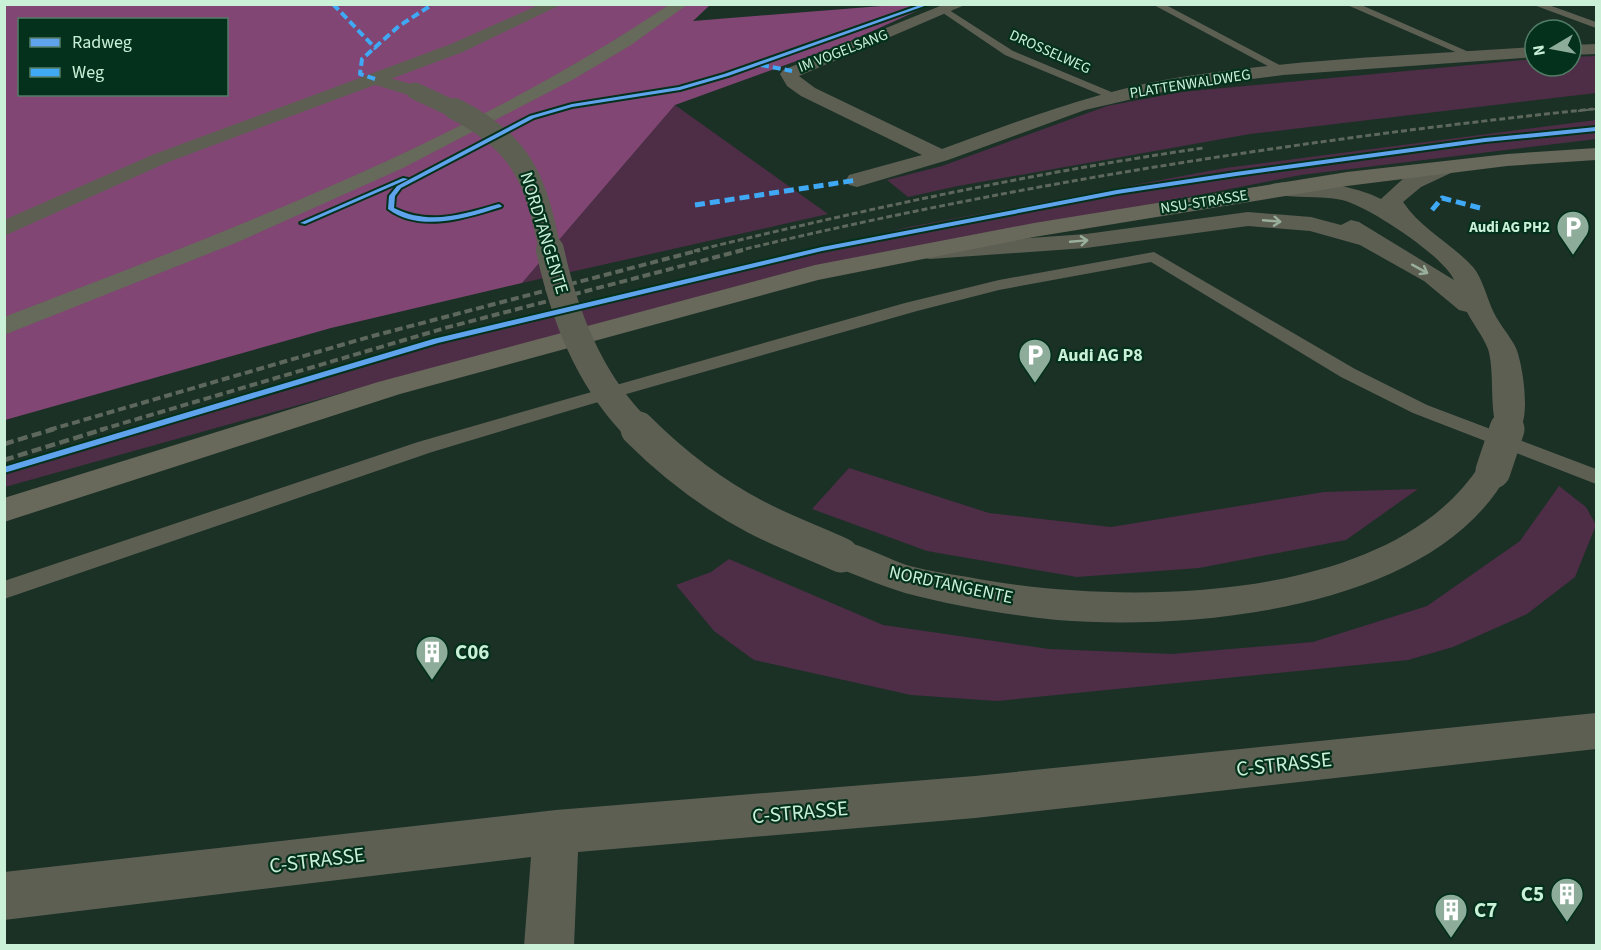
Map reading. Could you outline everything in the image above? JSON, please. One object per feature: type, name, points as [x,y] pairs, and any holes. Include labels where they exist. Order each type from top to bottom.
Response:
[{"type":"highway","points":[[4,327],[224,241],[383,170],[520,102],[610,52],[681,4]]},
{"type":"main road","points":[[1338,185],[1445,167],[1596,154]]},
{"type":"main road","name":"NSU-STRASSE","points":[[4,510],[389,387],[814,273],[1034,230],[1280,189]]},
{"type":"street","points":[[4,229],[159,159],[457,48],[555,4]]},
{"type":"street","name":"IM VOGELSANG","points":[[941,156],[808,92],[793,82],[789,74],[953,8]]},
{"type":"street","name":"PLATTENWALDWEG","points":[[857,180],[941,156],[1079,106],[1180,83],[1282,70],[1523,53]]},
{"type":"street","name":"NORDTANGENTE","points":[[375,79],[415,91],[458,109],[488,127],[523,164],[534,189],[557,280],[577,338],[608,393],[640,433],[689,474],[754,516],[841,555],[906,579],[975,593],[1056,605],[1127,608],[1215,603],[1300,590],[1365,571],[1413,547],[1460,514],[1486,484],[1493,471],[1509,422],[1509,390],[1502,349],[1481,314]]},
{"type":"street","points":[[1403,220],[1391,201],[1413,182],[1445,167]]},
{"type":"street","points":[[1338,185],[1335,210],[1348,224],[1369,240],[1433,276],[1481,314]]},
{"type":"street","points":[[1280,189],[1338,185],[1350,195],[1403,220],[1464,273],[1481,314]]},
{"type":"street","points":[[916,253],[1086,241],[1248,219],[1311,224],[1369,240]]},
{"type":"street","name":"C-STRASSE","points":[[4,896],[556,832],[975,797],[1596,731]]},
{"type":"street","points":[[549,945],[556,832]]},
{"type":"lane","points":[[1156,4],[1282,70]]},
{"type":"lane","points":[[1349,4],[1473,56]]},
{"type":"lane","points":[[1535,4],[1596,25]]},
{"type":"lane","name":"DROSSELWEG","points":[[953,8],[1010,53],[1115,96]]},
{"type":"lane","points":[[4,590],[425,447],[581,401],[976,290],[1154,257],[1348,373],[1420,410],[1596,477]]},
{"type":"shaded area","points":[[5,5],[710,5],[693,21],[894,5],[930,5],[846,43],[675,105],[522,283],[331,328],[5,420]]},
{"type":"shaded area","points":[[1596,56],[1596,93],[1250,134],[908,197],[887,180],[942,166],[1107,106],[1181,92],[1523,60],[1523,78],[1583,78],[1583,57]]},
{"type":"shaded area","points":[[675,105],[828,214],[522,283]]},
{"type":"shaded area","points":[[1596,120],[1596,139],[1301,175],[1033,227],[413,373],[5,487],[5,468],[343,366],[909,227],[1225,168]]},
{"type":"shaded area","points":[[849,468],[989,513],[1111,527],[1324,492],[1418,489],[1346,540],[1199,568],[1077,577],[927,551],[812,509]]},
{"type":"shaded area","points":[[1559,486],[1586,507],[1596,525],[1575,577],[1527,614],[1453,647],[1408,660],[997,701],[911,695],[754,660],[714,631],[676,585],[711,572],[729,559],[883,625],[1049,649],[1172,654],[1313,642],[1427,606],[1520,541]]},
{"type":"railway","points":[[737,251],[949,204],[1163,166],[1377,134],[1593,109]]},
{"type":"railway","points":[[1578,111],[1596,109]]},
{"type":"railway","points":[[694,251],[947,194],[1075,169],[1203,148]]},
{"type":"railway","points":[[49,430],[369,337],[700,250]]},
{"type":"railway","points":[[100,430],[445,328],[743,250]]},
{"type":"railway","points":[[4,444],[54,429]]},
{"type":"railway","points":[[4,460],[104,429]]},
{"type":"marked path","points":[[333,4],[376,49]]},
{"type":"marked path","points":[[375,79],[360,74],[362,59],[399,26],[433,4]]},
{"type":"marked path","points":[[761,65],[792,71]]},
{"type":"marked path","points":[[695,205],[857,180]]},
{"type":"marked path","points":[[1432,210],[1442,198],[1480,208]]},
{"type":"cycle path","points":[[499,206],[459,217],[430,220],[416,219],[391,209],[392,196],[399,187],[532,117],[572,106],[680,88],[726,75],[928,4]]},
{"type":"cycle path","points":[[4,470],[436,341],[822,249],[1117,192],[1485,140],[1596,129]]},
{"type":"cycle path","points":[[303,223],[405,179]]},
{"type":"place","name":"Audi AG PH2","points":[[1573,256]]},
{"type":"place","name":"Audi AG P8","points":[[1035,384]]},
{"type":"place","name":"C06","points":[[432,681]]},
{"type":"place","name":"C5","points":[[1567,923]]},
{"type":"place","name":"C7","points":[[1451,939]]}]
